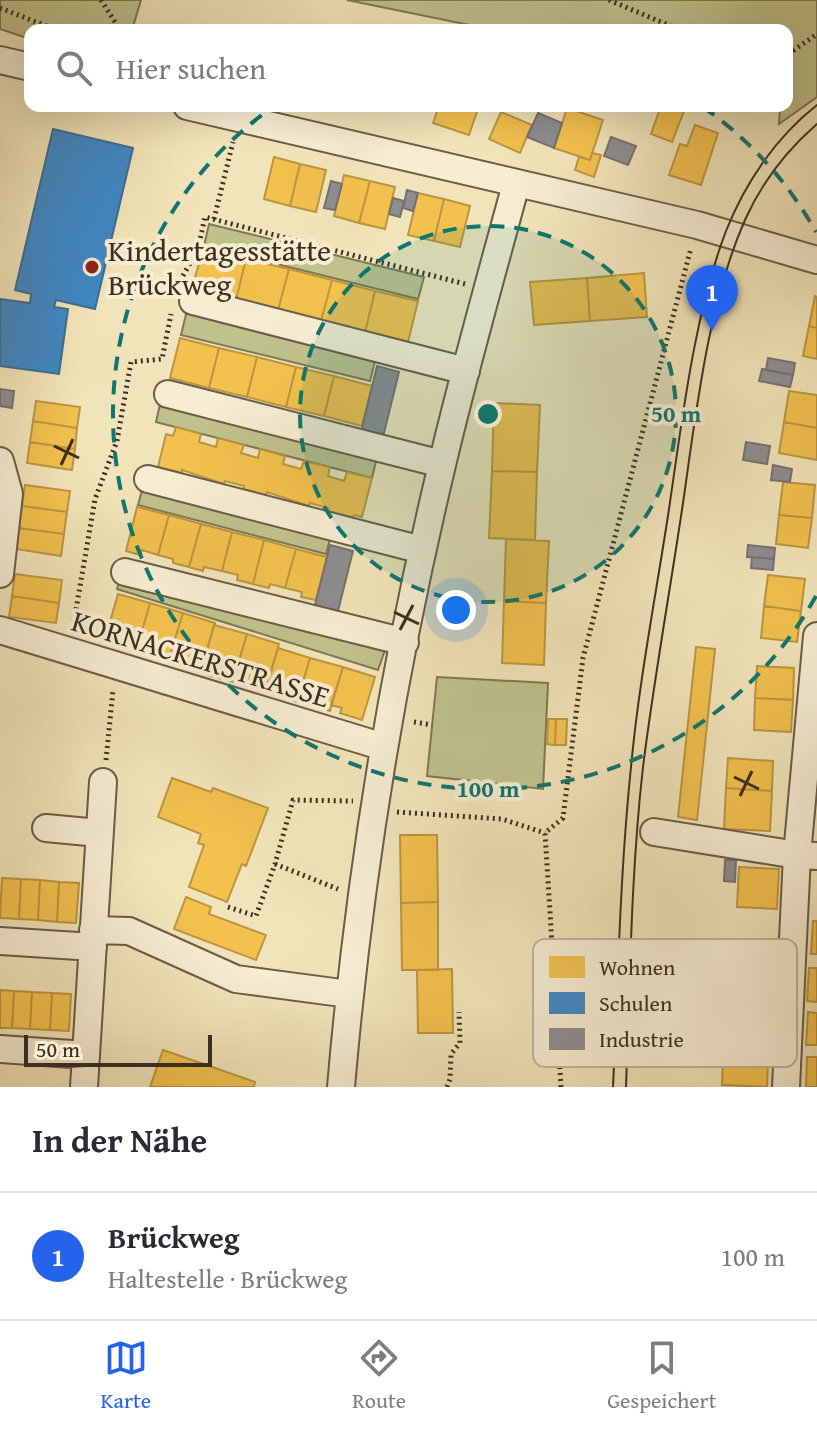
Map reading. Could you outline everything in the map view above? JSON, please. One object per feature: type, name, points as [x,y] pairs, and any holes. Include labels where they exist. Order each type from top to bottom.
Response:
[{"type":"street","points":[[0,60],[24,66]]},
{"type":"street","points":[[211,112],[697,225],[817,260]]},
{"type":"street","points":[[341,1087],[349,994],[374,806],[422,550],[516,184]]},
{"type":"street","points":[[181,297],[466,371]]},
{"type":"street","points":[[168,394],[442,464]]},
{"type":"street","points":[[0,461],[9,494],[0,574]]},
{"type":"street","points":[[148,479],[422,550]]},
{"type":"street","name":"KORNACKERSTRASSE","points":[[125,572],[405,642]]},
{"type":"street","name":"KORNACKERSTRASSE","points":[[0,630],[384,747]]},
{"type":"street","points":[[797,965],[807,855],[817,636]]},
{"type":"street","points":[[84,1087],[103,782]]},
{"type":"street","points":[[46,828],[99,833]]},
{"type":"street","points":[[654,832],[807,855]]},
{"type":"street","points":[[0,941],[93,939],[129,931],[236,979],[349,994]]},
{"type":"street","points":[[0,1049],[86,1055]]},
{"type":"street","points":[[786,1087],[788,1067]]},
{"type":"path","points":[[101,0],[116,24]]},
{"type":"path","points":[[609,0],[666,24]]},
{"type":"path","points":[[0,8],[41,24]]},
{"type":"path","points":[[793,50],[817,34]]},
{"type":"path","points":[[214,219],[239,119]]},
{"type":"path","points":[[69,652],[95,499],[117,441],[131,362],[162,359],[198,249],[205,217],[488,289]]},
{"type":"path","points":[[545,833],[563,818],[583,658],[697,225]]},
{"type":"path","points":[[103,782],[116,665]]},
{"type":"path","points":[[228,907],[256,916],[293,800],[502,819],[545,833]]},
{"type":"path","points":[[545,833],[552,939]]},
{"type":"path","points":[[275,864],[362,898]]},
{"type":"path","points":[[447,1087],[451,1054],[460,1043],[459,1012]]},
{"type":"path","points":[[560,1067],[561,1087]]},
{"type":"green space","points":[[0,0],[141,0],[134,24],[24,24],[24,37],[0,29]]},
{"type":"green space","points":[[347,0],[817,0],[817,97],[779,124],[780,112],[793,112],[793,24],[465,24]]},
{"type":"green space","points":[[209,224],[424,277],[418,299],[204,246]]},
{"type":"green space","points":[[188,306],[377,353],[370,381],[181,335]]},
{"type":"green space","points":[[161,400],[377,457],[372,478],[156,422]]},
{"type":"green space","points":[[144,483],[332,532],[326,554],[138,505]]},
{"type":"green space","points":[[120,578],[385,650],[378,670],[117,589]]},
{"type":"green space","points":[[437,677],[548,683],[543,789],[427,776]]},
{"type":"building: Wohnen","points":[[437,112],[477,112],[469,135],[433,123]]},
{"type":"building: Wohnen","points":[[501,112],[532,125],[520,153],[489,139]]},
{"type":"building: Wohnen","points":[[566,112],[579,112],[603,120],[590,160],[554,148]]},
{"type":"building: Wohnen","points":[[659,112],[684,112],[672,142],[651,134]]},
{"type":"building: Wohnen","points":[[695,125],[718,133],[701,185],[669,175],[680,144],[687,146]]},
{"type":"building: Wohnen","points":[[592,153],[601,155],[594,177],[575,170],[579,157],[590,160]]},
{"type":"building: Wohnen","points":[[274,157],[300,164],[290,206],[264,199]]},
{"type":"building: Wohnen","points":[[300,164],[326,170],[316,212],[290,206]]},
{"type":"building: Wohnen","points":[[344,175],[370,181],[359,223],[334,216]]},
{"type":"building: Wohnen","points":[[370,181],[395,187],[385,229],[359,223]]},
{"type":"building: Wohnen","points":[[418,193],[444,199],[434,241],[408,235]]},
{"type":"building: Wohnen","points":[[444,199],[470,206],[460,247],[434,241]]},
{"type":"building: Wohnen","points":[[203,248],[246,259],[236,300],[192,289]]},
{"type":"building: Wohnen","points":[[246,259],[289,269],[278,310],[236,300]]},
{"type":"building: Wohnen","points":[[289,269],[332,280],[321,321],[278,310]]},
{"type":"building: Wohnen","points":[[644,273],[647,317],[590,321],[587,278]]},
{"type":"building: Wohnen","points":[[587,278],[590,321],[534,325],[530,282]]},
{"type":"building: Wohnen","points":[[332,280],[375,291],[365,332],[321,321]]},
{"type":"building: Wohnen","points":[[375,291],[418,301],[408,342],[365,332]]},
{"type":"building: Wohnen","points":[[817,297],[817,328],[809,326]]},
{"type":"building: Wohnen","points":[[809,326],[817,328],[817,359],[803,356]]},
{"type":"building: Wohnen","points":[[180,338],[219,348],[209,388],[170,378]]},
{"type":"building: Wohnen","points":[[219,348],[257,357],[247,397],[209,388]]},
{"type":"building: Wohnen","points":[[257,357],[296,367],[286,407],[247,397]]},
{"type":"building: Wohnen","points":[[296,367],[334,376],[324,416],[286,407]]},
{"type":"building: Wohnen","points":[[334,376],[372,386],[362,426],[324,416]]},
{"type":"building: Wohnen","points":[[789,391],[817,395],[817,428],[784,422]]},
{"type":"building: Wohnen","points":[[36,401],[80,407],[77,428],[33,421]]},
{"type":"building: Wohnen","points":[[494,403],[540,405],[537,472],[492,471]]},
{"type":"building: Wohnen","points":[[33,421],[77,428],[75,449],[30,442]]},
{"type":"building: Wohnen","points":[[784,422],[817,428],[817,460],[779,453]]},
{"type":"building: Wohnen","points":[[176,427],[201,434],[199,442],[216,447],[218,438],[244,445],[241,453],[258,458],[260,449],[285,456],[283,464],[301,469],[304,461],[330,467],[328,476],[344,481],[347,472],[372,478],[362,517],[354,515],[353,518],[310,503],[309,506],[267,492],[266,495],[243,489],[244,486],[225,481],[224,484],[182,470],[182,473],[158,467],[166,434],[173,436]]},
{"type":"building: Wohnen","points":[[30,442],[75,449],[72,470],[27,463]]},
{"type":"building: Wohnen","points":[[492,471],[537,472],[535,540],[489,538]]},
{"type":"building: Wohnen","points":[[783,482],[815,485],[812,518],[779,515]]},
{"type":"building: Wohnen","points":[[25,485],[70,491],[67,512],[22,506]]},
{"type":"building: Wohnen","points":[[22,506],[67,512],[64,534],[19,528]]},
{"type":"building: Wohnen","points":[[137,507],[169,515],[158,555],[142,550],[140,555],[126,551]]},
{"type":"building: Wohnen","points":[[169,515],[201,524],[189,567],[158,555]]},
{"type":"building: Wohnen","points":[[779,515],[812,518],[808,548],[776,544]]},
{"type":"building: Wohnen","points":[[201,524],[232,532],[222,571],[189,567]]},
{"type":"building: Wohnen","points":[[19,528],[64,534],[61,556],[16,549]]},
{"type":"building: Wohnen","points":[[232,532],[264,540],[253,584],[237,580],[238,575],[222,571]]},
{"type":"building: Wohnen","points":[[506,539],[549,541],[546,603],[504,601]]},
{"type":"building: Wohnen","points":[[264,540],[296,549],[285,588],[253,584]]},
{"type":"building: Wohnen","points":[[296,549],[327,557],[316,600],[301,597],[302,592],[285,588]]},
{"type":"building: Wohnen","points":[[15,574],[62,580],[59,603],[12,596]]},
{"type":"building: Wohnen","points":[[768,575],[805,579],[801,611],[764,606]]},
{"type":"building: Wohnen","points":[[118,594],[150,603],[137,648],[112,641],[113,638],[106,635]]},
{"type":"building: Wohnen","points":[[12,596],[59,603],[56,623],[9,617]]},
{"type":"building: Wohnen","points":[[504,601],[546,603],[544,665],[502,663]]},
{"type":"building: Wohnen","points":[[150,603],[183,613],[169,658],[138,645]]},
{"type":"building: Wohnen","points":[[764,606],[801,611],[797,642],[761,638]]},
{"type":"building: Wohnen","points":[[183,613],[215,623],[202,667],[170,655]]},
{"type":"building: Wohnen","points":[[214,625],[247,634],[233,682],[208,675],[210,670],[202,667]]},
{"type":"building: Wohnen","points":[[247,634],[279,644],[265,691],[244,685],[245,680],[234,677]]},
{"type":"building: Wohnen","points":[[696,647],[715,649],[697,820],[678,817]]},
{"type":"building: Wohnen","points":[[278,648],[310,658],[297,701],[275,695],[277,689],[267,686]]},
{"type":"building: Wohnen","points":[[310,658],[343,667],[330,711],[308,704],[310,699],[299,696]]},
{"type":"building: Wohnen","points":[[757,666],[794,668],[793,700],[755,698]]},
{"type":"building: Wohnen","points":[[343,667],[375,677],[362,720],[340,713],[342,708],[331,705]]},
{"type":"building: Wohnen","points":[[755,698],[793,700],[791,732],[754,730]]},
{"type":"building: Wohnen","points":[[548,719],[556,719],[555,745],[547,744]]},
{"type":"building: Wohnen","points":[[556,719],[567,719],[566,745],[555,745]]},
{"type":"building: Wohnen","points":[[728,758],[773,761],[772,791],[726,788]]},
{"type":"building: Wohnen","points":[[172,778],[211,792],[213,788],[268,808],[246,866],[242,864],[227,902],[189,887],[204,845],[198,843],[201,834],[158,817]]},
{"type":"building: Wohnen","points":[[726,788],[772,791],[770,831],[724,829]]},
{"type":"building: Wohnen","points":[[400,835],[437,835],[438,902],[401,903]]},
{"type":"building: Wohnen","points":[[739,867],[779,869],[777,909],[737,907]]},
{"type":"building: Wohnen","points":[[2,878],[21,879],[19,919],[0,918]]},
{"type":"building: Wohnen","points":[[21,879],[40,880],[38,920],[19,919]]},
{"type":"building: Wohnen","points":[[40,880],[59,882],[57,922],[38,920]]},
{"type":"building: Wohnen","points":[[59,882],[79,883],[76,923],[57,922]]},
{"type":"building: Wohnen","points":[[186,897],[211,907],[209,914],[266,935],[256,960],[174,929]]},
{"type":"building: Wohnen","points":[[438,902],[438,970],[402,970],[401,903]]},
{"type":"building: Wohnen","points":[[813,921],[817,921],[817,954],[811,954]]},
{"type":"building: Wohnen","points":[[809,968],[817,968],[817,1002],[807,1001]]},
{"type":"building: Wohnen","points":[[452,969],[453,1033],[418,1033],[417,970]]},
{"type":"building: Wohnen","points":[[0,990],[14,991],[12,1028],[0,1028]]},
{"type":"building: Wohnen","points":[[14,991],[32,992],[30,1029],[12,1028]]},
{"type":"building: Wohnen","points":[[32,992],[52,993],[50,1030],[30,1029]]},
{"type":"building: Wohnen","points":[[52,993],[71,994],[69,1031],[50,1030]]},
{"type":"building: Wohnen","points":[[808,1012],[817,1013],[817,1045],[806,1045]]},
{"type":"building: Wohnen","points":[[163,1050],[255,1082],[254,1087],[150,1087]]},
{"type":"building: Wohnen","points":[[807,1057],[817,1057],[817,1087],[806,1087]]},
{"type":"building: Wohnen","points":[[723,1067],[768,1067],[767,1087],[722,1085]]},
{"type":"building: Schulen","points":[[53,129],[133,148],[95,309],[56,300],[54,307],[68,309],[59,374],[0,366],[0,299],[30,303],[31,294],[15,290]]},
{"type":"building: Industrie","points":[[538,113],[562,123],[554,148],[527,137]]},
{"type":"building: Industrie","points":[[611,137],[636,146],[628,165],[604,156]]},
{"type":"building: Industrie","points":[[331,181],[342,184],[335,210],[324,208]]},
{"type":"building: Industrie","points":[[407,190],[418,193],[413,211],[403,208]]},
{"type":"building: Industrie","points":[[393,198],[404,201],[400,217],[389,214]]},
{"type":"building: Industrie","points":[[768,358],[795,363],[793,375],[766,370]]},
{"type":"building: Industrie","points":[[377,366],[399,372],[383,437],[361,432]]},
{"type":"building: Industrie","points":[[762,369],[793,375],[790,387],[759,381]]},
{"type":"building: Industrie","points":[[0,389],[14,391],[12,408],[0,406]]},
{"type":"building: Industrie","points":[[746,442],[770,446],[767,464],[743,460]]},
{"type":"building: Industrie","points":[[773,465],[792,469],[790,482],[771,480]]},
{"type":"building: Industrie","points":[[330,545],[353,551],[337,615],[314,609]]},
{"type":"building: Industrie","points":[[748,545],[775,548],[774,559],[747,557]]},
{"type":"building: Industrie","points":[[752,557],[774,559],[773,570],[751,568]]},
{"type":"building: Industrie","points":[[725,860],[736,860],[735,882],[724,881]]},
{"type":"tram line","points":[[620,939],[634,735],[684,405],[705,298],[726,231],[752,178],[788,131],[817,105]]},
{"type":"tram line","points":[[631,939],[643,767],[713,322],[732,252],[759,193],[795,145],[817,124]]},
{"type":"tram line","points":[[613,1087],[614,1067]]},
{"type":"tram line","points":[[626,1087],[627,1067]]},
{"type":"place","name":"Kindertagesstätte Brückweg","points":[[92,267]]},
{"type":"place","name":"Brückweg","points":[[712,331]]}]
